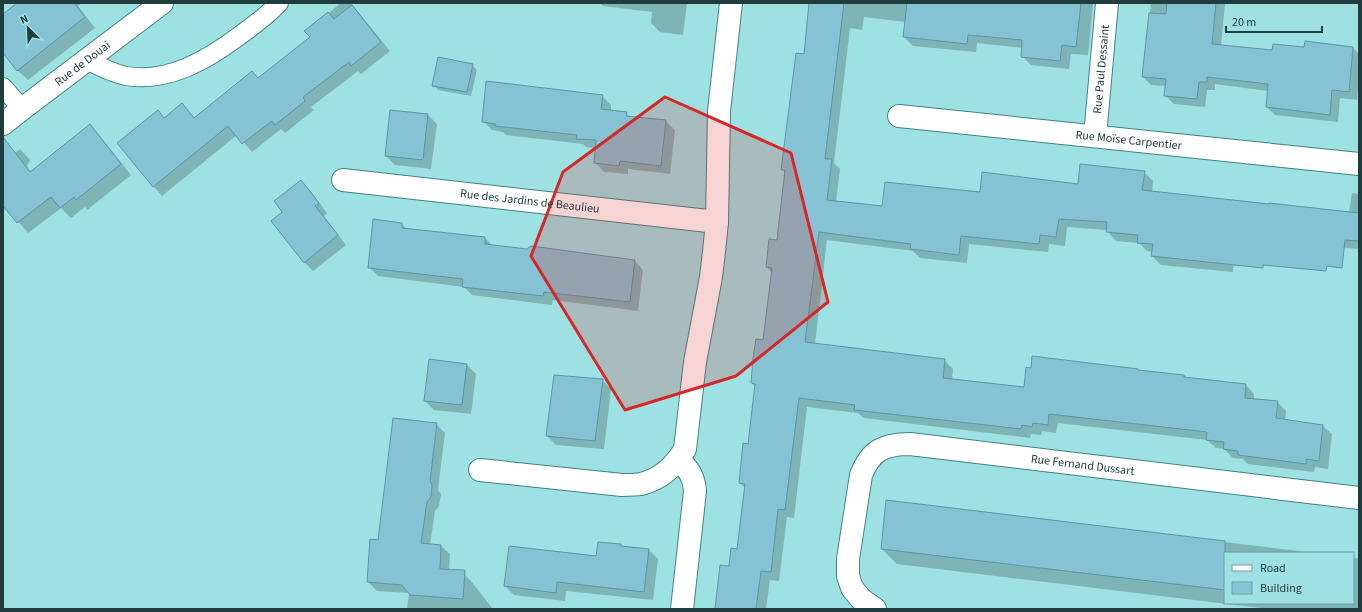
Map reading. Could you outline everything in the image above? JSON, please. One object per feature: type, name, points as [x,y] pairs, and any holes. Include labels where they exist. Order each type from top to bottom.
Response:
[{"type":"street","name":"Rue de Douai","points":[[3,124],[162,3]]},
{"type":"street","points":[[480,470],[622,485],[642,484],[671,468],[685,449],[695,362],[711,277],[717,222],[719,111],[731,3]]},
{"type":"street","name":"Rue Paul Dessaint","points":[[1095,136],[1107,3]]},
{"type":"street","name":"Rue Moïse Carpentier","points":[[899,116],[1359,164]]},
{"type":"street","name":"Rue des Jardins de Beaulieu","points":[[343,180],[717,222]]},
{"type":"street","name":"Rue Fernand Dussart","points":[[875,609],[861,599],[852,588],[848,576],[848,559],[856,516],[861,475],[872,455],[882,448],[895,444],[910,444],[1359,498]]},
{"type":"street","points":[[679,459],[690,472],[694,481],[695,492],[682,609]]},
{"type":"lane","points":[[87,60],[109,72],[128,76],[145,77],[166,74],[183,69],[219,51],[254,26],[279,3]]},
{"type":"lane","points":[[3,87],[22,109]]},
{"type":"highlighted area","points":[[665,97],[791,153],[828,302],[736,376],[625,410],[531,256],[563,172]]},
{"type":"building","points":[[17,3],[74,3],[85,17],[17,71],[3,53],[3,14]]},
{"type":"building","points":[[809,3],[844,3],[825,159],[832,159],[827,200],[882,206],[885,182],[980,192],[982,172],[1078,184],[1080,164],[1145,171],[1142,190],[1359,213],[1359,241],[1345,240],[1342,268],[1327,266],[1326,271],[1263,265],[1263,268],[1151,256],[1153,244],[1137,243],[1138,235],[1106,232],[1107,222],[1059,219],[1056,237],[1040,235],[1039,244],[961,236],[959,255],[910,249],[911,244],[819,232],[805,342],[945,359],[943,378],[1024,387],[1026,367],[1031,368],[1032,356],[1246,384],[1245,398],[1278,401],[1276,418],[1323,425],[1319,461],[1306,459],[1306,464],[1238,455],[1238,451],[1223,449],[1224,442],[1206,440],[1207,432],[1049,414],[1048,425],[1033,423],[1032,427],[1022,425],[1021,429],[854,410],[855,405],[799,398],[785,510],[778,509],[771,572],[761,571],[756,609],[715,609],[720,565],[729,566],[731,548],[737,549],[745,484],[739,483],[743,443],[748,444],[755,384],[751,383],[753,358],[756,339],[763,340],[772,268],[766,267],[769,239],[777,240],[785,170],[781,170],[796,53],[804,54]]},
{"type":"building","points":[[907,3],[1081,3],[1076,47],[1062,45],[1060,61],[1021,57],[1022,40],[968,35],[967,44],[903,37]]},
{"type":"building","points":[[1167,3],[1216,3],[1212,44],[1272,50],[1273,44],[1304,47],[1305,41],[1353,47],[1349,92],[1332,90],[1330,115],[1266,107],[1268,84],[1207,77],[1207,82],[1199,82],[1197,99],[1164,96],[1166,79],[1142,77],[1149,13],[1166,14]]},
{"type":"building","points":[[352,5],[381,42],[351,66],[349,62],[303,97],[305,101],[275,125],[272,121],[242,144],[228,126],[153,187],[117,143],[158,110],[164,118],[182,103],[194,118],[252,71],[258,78],[310,37],[304,31],[328,12],[334,19]]},
{"type":"building","points":[[438,57],[473,64],[467,92],[432,86]]},
{"type":"building","points":[[486,81],[603,95],[601,109],[627,112],[626,116],[666,120],[661,166],[620,161],[619,166],[594,163],[596,140],[576,139],[577,135],[495,126],[496,124],[482,122]]},
{"type":"building","points":[[390,110],[428,114],[423,160],[385,156]]},
{"type":"building","points":[[90,124],[121,164],[76,200],[74,197],[60,208],[51,197],[17,223],[3,206],[3,137],[30,172]]},
{"type":"building","points":[[301,180],[319,203],[315,206],[338,235],[304,263],[271,221],[282,212],[274,201]]},
{"type":"building","points":[[373,219],[402,223],[402,228],[485,237],[485,244],[527,249],[531,246],[635,260],[630,302],[544,292],[543,296],[462,287],[463,279],[368,268]]},
{"type":"building","points":[[429,359],[467,364],[462,405],[424,401]]},
{"type":"building","points":[[554,375],[603,379],[595,441],[546,436]]},
{"type":"building","points":[[393,418],[437,423],[430,481],[432,485],[431,497],[427,502],[421,543],[441,545],[440,569],[465,570],[463,599],[410,595],[402,585],[367,582],[370,539],[378,540]]},
{"type":"building","points":[[886,500],[1225,541],[1224,590],[881,549]]},
{"type":"building","points":[[598,542],[649,549],[644,592],[557,582],[556,593],[504,586],[509,546],[596,556]]}]
